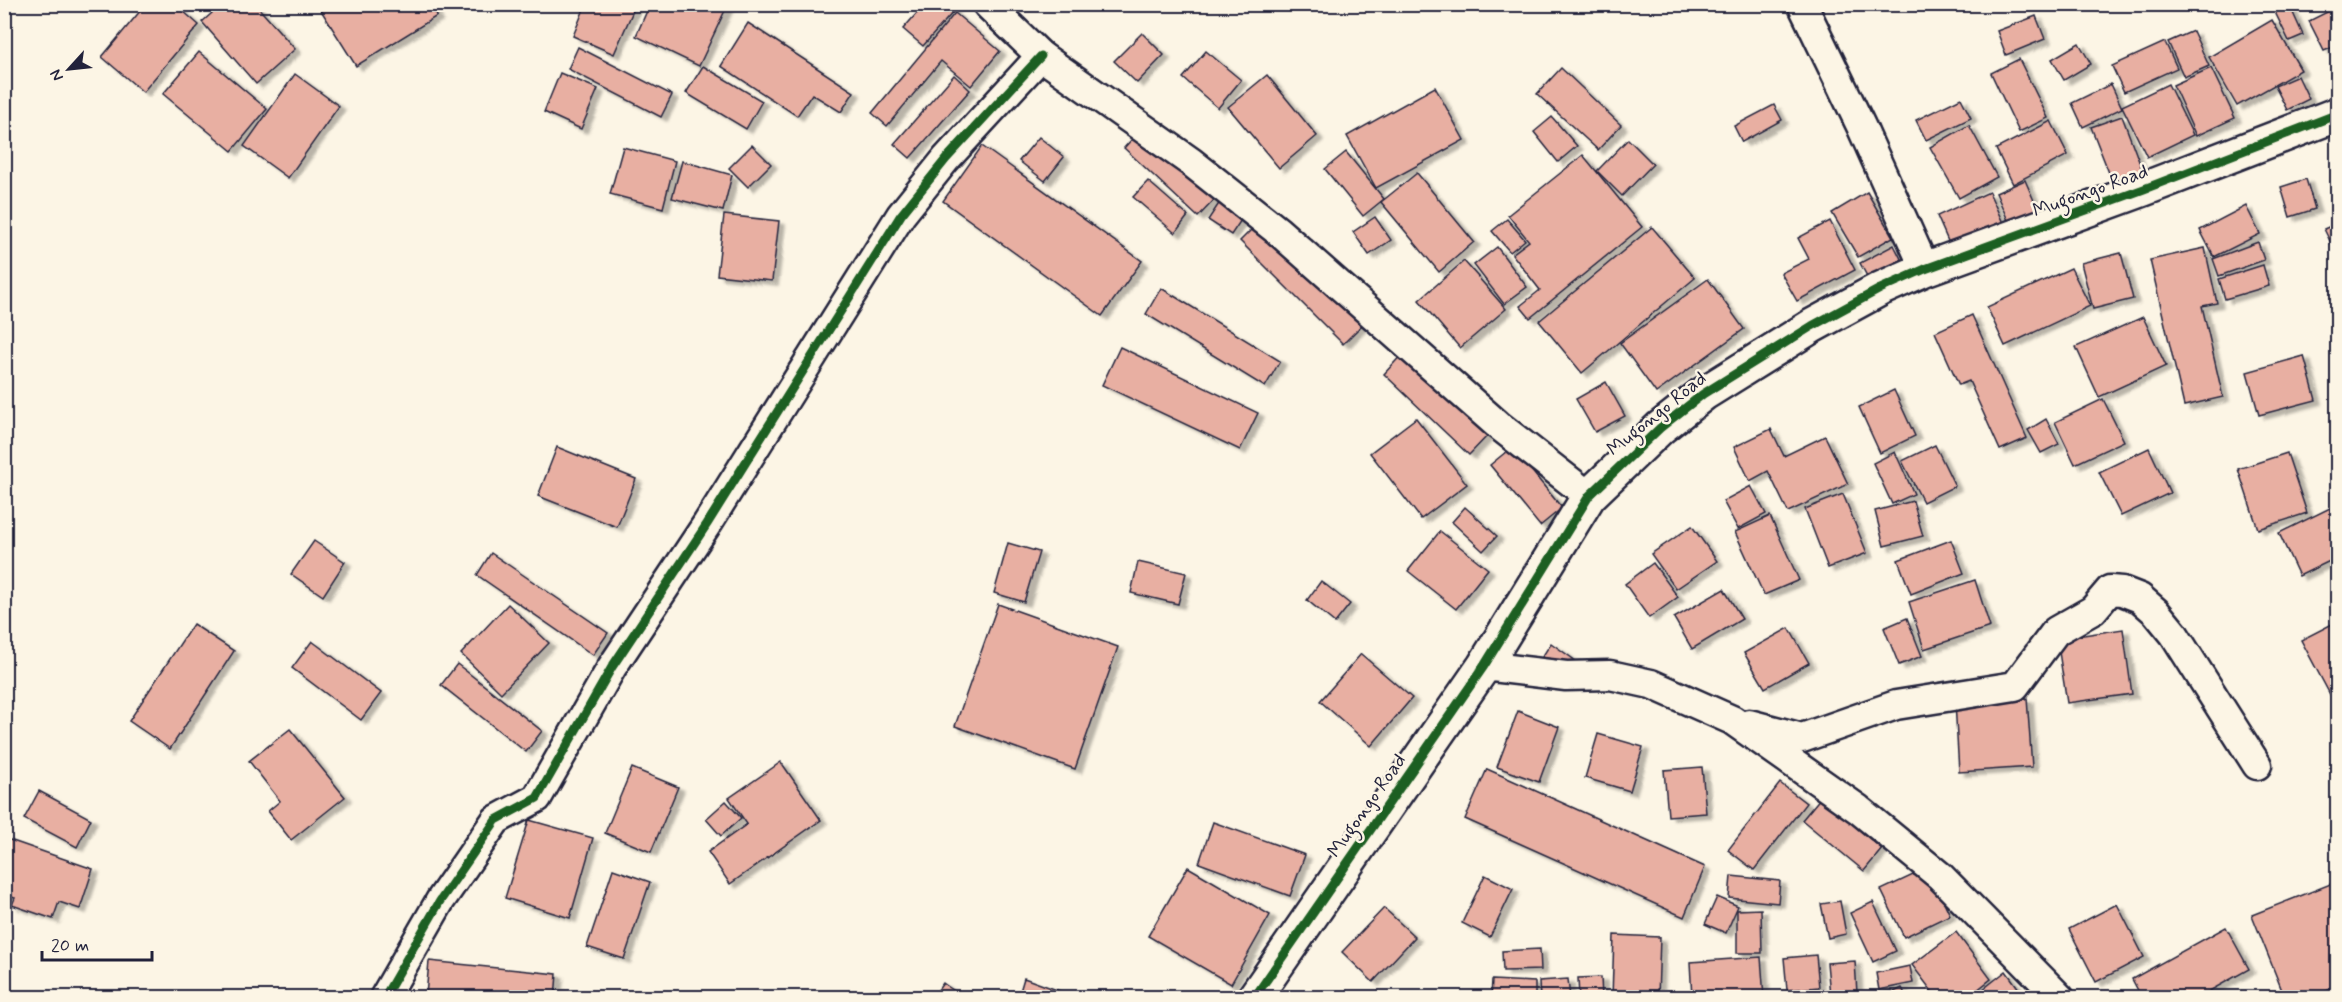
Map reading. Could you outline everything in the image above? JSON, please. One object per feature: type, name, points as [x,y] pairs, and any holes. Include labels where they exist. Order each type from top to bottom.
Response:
[{"type":"street","points":[[987,4],[1041,56],[1191,162],[1278,231],[1498,425],[1589,496]]},
{"type":"street","points":[[1802,4],[1861,126],[1925,269]]},
{"type":"street","points":[[384,998],[440,901],[496,820],[537,798],[612,667],[719,504],[900,214],[946,159],[1041,56]]},
{"type":"street","name":"Mugongo Road","points":[[1254,998],[1484,666],[1589,496],[1630,455],[1703,394],[1812,326],[1880,289],[1925,269],[2144,189],[2337,114]]},
{"type":"street","points":[[1484,666],[1566,676],[1610,675],[1651,684],[1732,720],[1802,738],[1896,705],[2015,686],[2056,631],[2094,610],[2110,590],[2122,591],[2140,598],[2156,612],[2174,634],[2257,765]]},
{"type":"street","points":[[1732,720],[1858,809],[1940,876],[2060,998]]},
{"type":"building","points":[[146,4],[175,4],[199,25],[143,92],[102,57]]},
{"type":"building","points":[[222,4],[255,4],[295,49],[256,84],[202,22]]},
{"type":"building","points":[[317,4],[430,4],[437,16],[356,66]]},
{"type":"building","points":[[586,4],[636,4],[614,54],[573,36]]},
{"type":"building","points":[[650,4],[728,4],[699,66],[636,36]]},
{"type":"building","points":[[925,4],[946,4],[954,11],[923,46],[903,29]]},
{"type":"building","points":[[2271,4],[2289,4],[2303,35],[2289,41]]},
{"type":"building","points":[[2331,10],[2338,23],[2338,45],[2324,51],[2309,21]]},
{"type":"building","points":[[955,13],[1000,51],[971,86],[941,61],[887,126],[872,113]]},
{"type":"building","points":[[2036,16],[2045,39],[2006,55],[1997,31]]},
{"type":"building","points":[[2272,20],[2301,70],[2237,106],[2209,57]]},
{"type":"building","points":[[748,23],[854,92],[841,112],[812,94],[797,116],[721,66]]},
{"type":"building","points":[[2193,31],[2209,66],[2184,77],[2168,42]]},
{"type":"building","points":[[1142,33],[1164,55],[1137,83],[1114,61]]},
{"type":"building","points":[[2165,42],[2177,68],[2124,92],[2112,66]]},
{"type":"building","points":[[2079,43],[2091,64],[2064,80],[2052,59]]},
{"type":"building","points":[[578,47],[672,95],[661,117],[568,69]]},
{"type":"building","points":[[1206,51],[1241,80],[1218,108],[1183,78]]},
{"type":"building","points":[[199,52],[267,109],[232,151],[163,94]]},
{"type":"building","points":[[2019,59],[2048,118],[2019,132],[1991,73]]},
{"type":"building","points":[[703,66],[762,101],[746,129],[686,93]]},
{"type":"building","points":[[1561,68],[1621,125],[1598,150],[1537,94]]},
{"type":"building","points":[[2211,68],[2235,118],[2196,136],[2173,85]]},
{"type":"building","points":[[560,73],[598,89],[581,129],[544,112]]},
{"type":"building","points":[[295,74],[339,106],[288,178],[244,146]]},
{"type":"building","points":[[954,75],[970,90],[910,158],[894,144]]},
{"type":"building","points":[[1267,75],[1317,136],[1279,168],[1228,107]]},
{"type":"building","points":[[2298,76],[2309,99],[2287,110],[2275,86]]},
{"type":"building","points":[[2111,84],[2122,108],[2083,127],[2072,103]]},
{"type":"building","points":[[2168,84],[2193,135],[2147,157],[2122,106]]},
{"type":"building","points":[[1435,87],[1464,140],[1376,188],[1347,136]]},
{"type":"building","points":[[1961,98],[1971,118],[1926,140],[1916,120]]},
{"type":"building","points":[[1774,105],[1782,120],[1742,142],[1734,126]]},
{"type":"building","points":[[2122,116],[2143,172],[2113,183],[2091,127]]},
{"type":"building","points":[[1552,117],[1577,146],[1558,162],[1534,132]]},
{"type":"building","points":[[2051,121],[2068,155],[2013,184],[1996,149]]},
{"type":"building","points":[[1969,125],[1997,177],[1959,198],[1930,147]]},
{"type":"building","points":[[1141,129],[1215,199],[1198,217],[1124,148]]},
{"type":"building","points":[[1039,137],[1064,157],[1045,181],[1019,161]]},
{"type":"building","points":[[1628,139],[1653,164],[1622,196],[1597,171]]},
{"type":"building","points":[[752,145],[771,164],[748,187],[729,168]]},
{"type":"building","points":[[982,146],[1142,261],[1102,316],[943,201]]},
{"type":"building","points":[[623,147],[675,161],[663,208],[610,194]]},
{"type":"building","points":[[1346,152],[1384,199],[1363,216],[1325,169]]},
{"type":"building","points":[[1583,155],[1642,227],[1530,318],[1520,306],[1540,290],[1512,254],[1529,241],[1508,215]]},
{"type":"building","points":[[682,161],[732,175],[723,211],[672,198]]},
{"type":"building","points":[[1417,173],[1474,242],[1439,272],[1381,202]]},
{"type":"building","points":[[2306,179],[2315,209],[2290,217],[2281,187]]},
{"type":"building","points":[[2025,180],[2039,212],[2010,225],[1996,193]]},
{"type":"building","points":[[1148,181],[1188,216],[1175,233],[1133,197]]},
{"type":"building","points":[[1867,192],[1893,237],[1858,257],[1832,213]]},
{"type":"building","points":[[1989,192],[2003,223],[1951,248],[1937,216]]},
{"type":"building","points":[[1222,199],[1245,214],[1231,235],[1208,220]]},
{"type":"building","points":[[2246,206],[2260,234],[2214,257],[2200,230]]},
{"type":"building","points":[[724,215],[779,221],[772,281],[717,275]]},
{"type":"building","points":[[1375,217],[1391,240],[1369,255],[1353,232]]},
{"type":"building","points":[[1507,219],[1525,240],[1510,252],[1492,231]]},
{"type":"building","points":[[1261,220],[1365,322],[1343,344],[1240,241]]},
{"type":"building","points":[[1830,221],[1855,270],[1797,301],[1781,273],[1809,259],[1798,238]]},
{"type":"building","points":[[2338,223],[2338,257],[2324,229]]},
{"type":"building","points":[[1652,227],[1695,278],[1582,373],[1539,321]]},
{"type":"building","points":[[2258,242],[2264,260],[2219,276],[2213,259]]},
{"type":"building","points":[[1894,245],[1902,261],[1868,278],[1860,263]]},
{"type":"building","points":[[1497,247],[1527,287],[1504,304],[1474,265]]},
{"type":"building","points":[[2205,248],[2217,303],[2202,306],[2223,397],[2184,406],[2150,260]]},
{"type":"building","points":[[2121,253],[2133,299],[2093,309],[2081,263]]},
{"type":"building","points":[[1464,261],[1506,309],[1460,348],[1419,300]]},
{"type":"building","points":[[2263,265],[2269,286],[2225,299],[2219,279]]},
{"type":"building","points":[[2071,268],[2090,306],[2005,346],[1987,307]]},
{"type":"building","points":[[1708,279],[1744,329],[1656,393],[1620,343]]},
{"type":"building","points":[[1161,288],[1280,361],[1265,387],[1146,314]]},
{"type":"building","points":[[1972,315],[2027,438],[2000,450],[1969,381],[1959,385],[1935,332]]},
{"type":"building","points":[[2143,317],[2166,366],[2099,397],[2076,347]]},
{"type":"building","points":[[1120,347],[1258,413],[1240,450],[1102,385]]},
{"type":"building","points":[[1404,352],[1490,433],[1469,455],[1384,374]]},
{"type":"building","points":[[2304,356],[2316,400],[2259,415],[2247,372]]},
{"type":"building","points":[[1606,382],[1625,416],[1595,432],[1576,399]]},
{"type":"building","points":[[1894,390],[1915,436],[1880,453],[1859,407]]},
{"type":"building","points":[[2103,399],[2124,441],[2075,464],[2055,422]]},
{"type":"building","points":[[1416,418],[1467,484],[1421,519],[1370,453]]},
{"type":"building","points":[[2046,419],[2059,444],[2041,453],[2028,430]]},
{"type":"building","points":[[1771,429],[1784,456],[1825,436],[1848,484],[1788,512],[1768,471],[1750,481],[1734,447]]},
{"type":"building","points":[[1935,445],[1955,486],[1923,502],[1902,461]]},
{"type":"building","points":[[557,447],[636,479],[617,527],[538,496]]},
{"type":"building","points":[[1512,447],[1562,508],[1540,526],[1490,465]]},
{"type":"building","points":[[2149,448],[2170,493],[2121,516],[2099,472]]},
{"type":"building","points":[[1895,452],[1914,494],[1892,504],[1873,463]]},
{"type":"building","points":[[2287,453],[2307,513],[2258,529],[2238,469]]},
{"type":"building","points":[[1751,486],[1766,514],[1738,529],[1723,501]]},
{"type":"building","points":[[1843,494],[1867,553],[1828,568],[1805,509]]},
{"type":"building","points":[[1913,501],[1923,536],[1884,546],[1875,511]]},
{"type":"building","points":[[1465,507],[1497,536],[1483,551],[1452,522]]},
{"type":"building","points":[[2330,508],[2338,524],[2338,557],[2299,576],[2279,533]]},
{"type":"building","points":[[1770,516],[1799,580],[1764,595],[1735,532]]},
{"type":"building","points":[[1692,526],[1717,561],[1676,589],[1651,554]]},
{"type":"building","points":[[1440,531],[1488,569],[1456,609],[1408,571]]},
{"type":"building","points":[[1951,540],[1964,573],[1911,594],[1898,560]]},
{"type":"building","points":[[314,541],[345,562],[323,596],[291,574]]},
{"type":"building","points":[[1008,543],[1039,552],[1024,602],[994,593]]},
{"type":"building","points":[[491,553],[608,633],[593,655],[477,575]]},
{"type":"building","points":[[1138,562],[1186,573],[1178,604],[1131,593]]},
{"type":"building","points":[[1653,563],[1678,597],[1649,618],[1625,584]]},
{"type":"building","points":[[1975,580],[1990,627],[1924,649],[1909,602]]},
{"type":"building","points":[[1321,581],[1350,604],[1335,623],[1307,600]]},
{"type":"building","points":[[1724,589],[1742,619],[1692,649],[1674,618]]},
{"type":"building","points":[[508,604],[549,643],[501,693],[461,654]]},
{"type":"building","points":[[998,604],[1118,647],[1075,769],[955,726]]},
{"type":"building","points":[[1907,618],[1922,656],[1899,665],[1884,628]]},
{"type":"building","points":[[2338,621],[2338,700],[2334,702],[2301,640]]},
{"type":"building","points":[[193,624],[234,651],[170,749],[129,721]]},
{"type":"building","points":[[1789,628],[1809,663],[1765,688],[1744,653]]},
{"type":"building","points":[[2123,629],[2132,694],[2067,703],[2057,639]]},
{"type":"building","points":[[312,641],[381,693],[361,720],[292,668]]},
{"type":"building","points":[[1551,643],[1576,661],[1562,682],[1537,665]]},
{"type":"building","points":[[1361,654],[1412,698],[1371,746],[1320,701]]},
{"type":"building","points":[[457,664],[542,731],[526,752],[441,685]]},
{"type":"building","points":[[2027,698],[2032,767],[1959,772],[1955,702]]},
{"type":"building","points":[[1518,711],[1559,727],[1539,782],[1497,767]]},
{"type":"building","points":[[290,729],[345,797],[291,840],[268,811],[280,801],[249,761]]},
{"type":"building","points":[[1598,734],[1643,747],[1630,791],[1585,778]]},
{"type":"building","points":[[781,762],[821,820],[730,884],[708,852],[747,824],[729,798]]},
{"type":"building","points":[[1702,767],[1706,813],[1668,816],[1664,770]]},
{"type":"building","points":[[632,768],[678,787],[651,852],[605,833]]},
{"type":"building","points":[[1487,769],[1705,867],[1684,917],[1465,819]]},
{"type":"building","points":[[1780,783],[1806,803],[1754,870],[1728,850]]},
{"type":"building","points":[[39,791],[91,819],[77,847],[24,819]]},
{"type":"building","points":[[1821,797],[1882,849],[1864,871],[1802,820]]},
{"type":"building","points":[[726,801],[741,818],[721,836],[706,819]]},
{"type":"building","points":[[529,820],[593,838],[570,918],[505,898]]},
{"type":"building","points":[[1213,822],[1305,855],[1290,896],[1199,863]]},
{"type":"building","points":[[4,838],[93,869],[80,909],[59,902],[53,919],[12,905],[15,898],[4,895]]},
{"type":"building","points":[[1188,867],[1270,915],[1231,984],[1148,936]]},
{"type":"building","points":[[1928,868],[1950,915],[1904,937],[1881,890]]},
{"type":"building","points":[[613,869],[650,882],[624,959],[587,947]]},
{"type":"building","points":[[1485,875],[1513,889],[1490,937],[1462,923]]},
{"type":"building","points":[[1731,876],[1780,881],[1778,903],[1729,898]]},
{"type":"building","points":[[2338,881],[2338,986],[2310,998],[2285,998],[2252,915]]},
{"type":"building","points":[[1717,897],[1738,906],[1726,933],[1705,924]]},
{"type":"building","points":[[1840,901],[1846,934],[1828,938],[1821,904]]},
{"type":"building","points":[[1873,902],[1896,951],[1873,962],[1850,913]]},
{"type":"building","points":[[2117,904],[2144,957],[2096,982],[2069,929]]},
{"type":"building","points":[[1384,908],[1415,937],[1373,982],[1342,952]]},
{"type":"building","points":[[1761,909],[1762,953],[1737,953],[1737,910]]},
{"type":"building","points":[[2226,927],[2249,969],[2197,998],[2142,998],[2132,979]]},
{"type":"building","points":[[1956,932],[1991,979],[1967,998],[1937,998],[1912,965]]},
{"type":"building","points":[[1614,935],[1660,937],[1658,998],[1612,998]]},
{"type":"building","points":[[1540,949],[1541,970],[1503,971],[1502,951]]},
{"type":"building","points":[[1816,955],[1819,987],[1787,990],[1784,958]]},
{"type":"building","points":[[1761,957],[1764,998],[1692,998],[1690,962]]},
{"type":"building","points":[[429,961],[557,974],[555,998],[426,996]]},
{"type":"building","points":[[1855,961],[1857,993],[1830,995],[1827,963]]},
{"type":"building","points":[[1910,966],[1913,983],[1879,990],[1876,973]]},
{"type":"building","points":[[2006,971],[2019,989],[2009,998],[1972,998]]},
{"type":"building","points":[[1601,977],[1602,998],[1579,998],[1578,978]]},
{"type":"building","points":[[1024,978],[1079,998],[1018,998]]},
{"type":"building","points":[[1568,979],[1570,998],[1540,998],[1539,981]]},
{"type":"building","points":[[1492,980],[1535,982],[1535,998],[1491,998]]},
{"type":"building","points":[[943,983],[964,998],[932,998]]},
{"type":"building","points":[[1902,988],[1907,998],[1882,998]]},
{"type":"cycle path","points":[[384,998],[440,901],[496,820],[537,798],[612,667],[707,524],[901,215],[946,159],[1041,56]]},
{"type":"cycle path","points":[[1254,998],[1484,666],[1589,496],[1660,428],[1703,394],[1812,326],[1880,289],[1925,269],[2144,189],[2338,114]]}]
